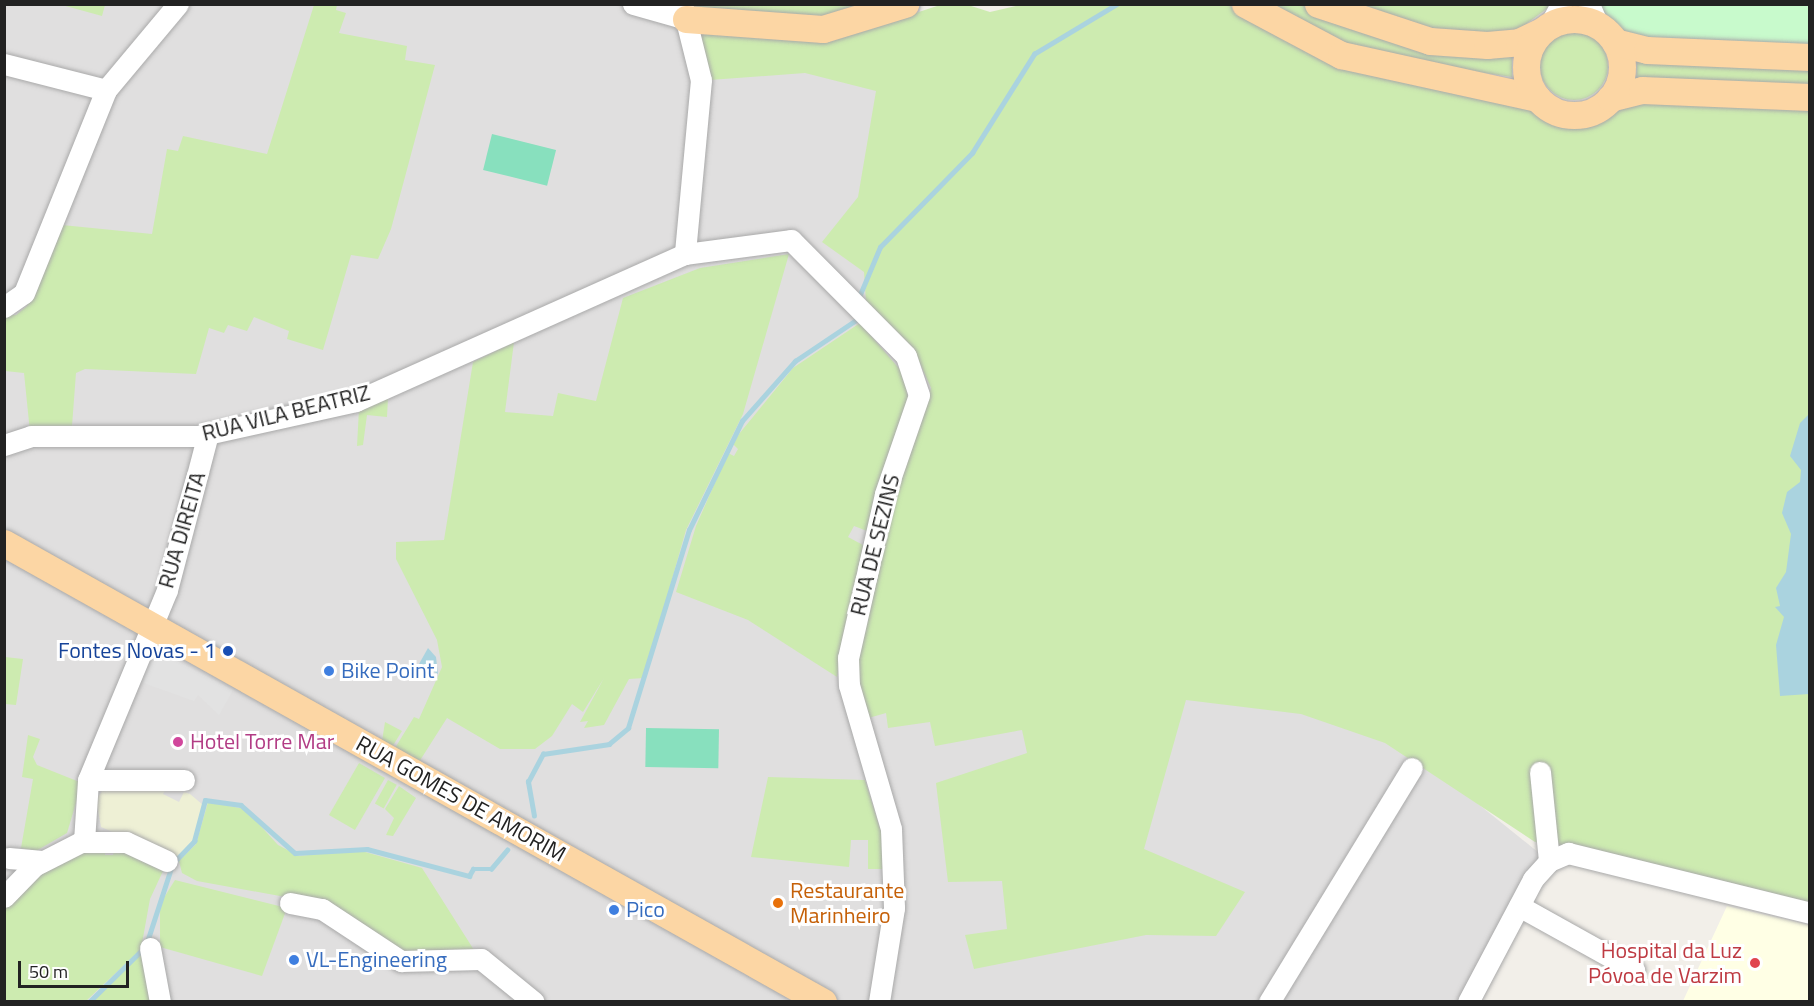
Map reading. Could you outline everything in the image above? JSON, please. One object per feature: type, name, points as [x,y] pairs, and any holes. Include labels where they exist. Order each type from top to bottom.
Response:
[{"type":"main road","points":[[1245,4],[1341,55],[1537,98],[1558,112],[1582,115],[1610,98],[1642,90],[1809,97]]},
{"type":"main road","points":[[1318,4],[1366,24],[1430,41],[1497,44],[1551,20],[1572,19],[1601,24],[1647,50],[1809,57]]},
{"type":"main road","points":[[684,12],[823,29],[902,5]]},
{"type":"main road","points":[[1537,98],[1526,71],[1527,56],[1551,20]]},
{"type":"main road","points":[[1601,24],[1622,71],[1610,98]]},
{"type":"main road","name":"RUA GOMES DE AMORIM","points":[[4,543],[823,1002]]},
{"type":"street","points":[[4,307],[24,293],[106,90],[178,4]]},
{"type":"street","points":[[633,4],[684,12],[701,80],[685,254]]},
{"type":"street","points":[[4,64],[106,90]]},
{"type":"street","name":"RUA DE SEZINS","points":[[685,254],[790,240],[906,357],[919,395],[885,494],[848,657],[849,685],[891,829],[894,908],[879,1002]]},
{"type":"street","name":"RUA VILA BEATRIZ","points":[[4,445],[31,436],[208,434],[356,401],[685,254]]},
{"type":"street","name":"RUA DIREITA","points":[[84,841],[88,780],[150,626],[167,590],[208,434]]},
{"type":"street","points":[[1269,1002],[1412,768]]},
{"type":"street","points":[[1540,772],[1549,861]]},
{"type":"street","points":[[88,780],[184,780]]},
{"type":"street","points":[[4,897],[42,861],[84,841],[126,842],[167,861]]},
{"type":"street","points":[[1468,1002],[1519,906],[1549,861],[1568,853],[1809,913]]},
{"type":"street","points":[[9,858],[42,861]]},
{"type":"street","points":[[290,903],[322,909],[401,961],[481,959],[534,1002]]},
{"type":"street","points":[[1519,906],[1634,970]]},
{"type":"street","points":[[150,948],[160,1002]]},
{"type":"shaded area","points":[[5,5],[921,5],[913,47],[1441,774],[1549,861],[1471,1001],[5,1002]]},
{"type":"shaded area","points":[[152,648],[233,690],[219,715],[198,695],[194,701],[135,680]]},
{"type":"shaded area","points":[[168,784],[163,794],[179,802],[184,792],[203,805],[193,840],[175,859],[101,827],[96,800],[102,791]]},
{"type":"shaded area","name":"Hospital da Luz Póvoa de Varzim","points":[[1727,906],[1809,925],[1809,1001],[1683,1001]]},
{"type":"green space","points":[[1025,4],[1229,5],[1303,48],[1528,106],[1538,117],[1569,126],[1598,121],[1630,103],[1809,105],[1809,902],[1596,850],[1535,842],[1385,743],[1301,714],[1186,700],[1144,849],[1245,892],[1216,936],[1146,935],[974,969],[965,935],[1007,929],[1002,881],[948,882],[936,783],[1027,753],[1022,730],[935,746],[930,722],[888,728],[886,713],[865,719],[859,694],[857,655],[886,525],[931,388],[917,357],[866,302],[864,272],[822,242],[858,197],[876,91],[805,73],[710,80],[695,26],[831,41],[940,5],[968,5],[990,12]]},
{"type":"green space","points":[[62,5],[105,5],[102,16]]},
{"type":"green space","points":[[314,5],[337,5],[336,10],[346,13],[339,33],[407,46],[405,60],[435,65],[391,229],[378,259],[351,255],[323,350],[287,339],[289,331],[254,317],[247,331],[228,325],[224,333],[209,328],[196,374],[85,369],[76,373],[72,426],[30,432],[24,373],[5,371],[4,315],[16,315],[27,306],[62,225],[152,234],[167,149],[178,151],[183,136],[267,154]]},
{"type":"green space","points":[[689,5],[867,5],[825,20],[691,10]]},
{"type":"green space","points":[[1260,5],[1301,5],[1399,44],[1512,54],[1512,77],[1376,57]]},
{"type":"green space","points":[[1336,5],[1552,5],[1515,32],[1458,35]]},
{"type":"green space","points":[[1597,5],[1809,5],[1809,49],[1647,41],[1622,30]]},
{"type":"green space","points":[[1574,32],[1587,35],[1598,42],[1605,53],[1608,66],[1605,79],[1598,90],[1587,97],[1574,100],[1561,97],[1550,90],[1543,79],[1540,66],[1543,53],[1550,42],[1561,35]]},
{"type":"green space","points":[[1637,59],[1809,65],[1808,87],[1636,81]]},
{"type":"green space","points":[[492,134],[556,150],[547,186],[483,170]]},
{"type":"green space","points":[[789,254],[743,414],[686,530],[644,678],[629,679],[604,725],[584,728],[588,721],[580,722],[604,678],[583,712],[572,704],[552,736],[535,749],[500,749],[447,718],[419,762],[395,748],[414,717],[419,719],[442,667],[437,640],[396,559],[396,542],[444,540],[473,362],[514,342],[505,412],[553,416],[558,393],[596,401],[623,298],[700,268]]},
{"type":"green space","points":[[860,323],[903,373],[908,398],[867,531],[854,526],[848,537],[863,545],[837,677],[748,620],[676,592],[696,526],[728,453],[734,456],[738,449],[733,444],[739,434],[793,368]]},
{"type":"green space","points":[[388,398],[387,417],[367,415],[363,445],[357,446],[359,409]]},
{"type":"green space","points":[[5,657],[23,659],[16,705],[5,704]]},
{"type":"green space","points":[[385,722],[402,731],[392,747],[382,741]]},
{"type":"green space","points":[[646,728],[719,729],[718,768],[645,767]]},
{"type":"green space","points":[[28,735],[40,739],[33,757],[37,765],[82,783],[67,833],[36,851],[21,848],[33,779],[22,777]]},
{"type":"green space","points":[[359,763],[385,778],[355,830],[329,815]]},
{"type":"green space","points":[[768,777],[865,780],[883,838],[886,869],[868,869],[868,840],[851,840],[849,867],[751,857]]},
{"type":"green space","points":[[388,780],[397,785],[384,808],[375,804]]},
{"type":"green space","points":[[399,786],[416,798],[393,836],[386,835],[394,818],[385,809]]},
{"type":"green space","points":[[208,802],[245,809],[278,845],[299,856],[358,850],[422,868],[474,950],[412,958],[318,903],[197,881],[182,873],[179,861],[196,844]]},
{"type":"green space","points":[[106,847],[105,855],[113,855],[115,848],[163,871],[150,899],[141,949],[86,1001],[5,1001],[4,907],[29,879],[85,851]]},
{"type":"green space","points":[[175,880],[287,908],[262,976],[160,947],[160,904]]},
{"type":"green space","points":[[144,951],[155,1001],[93,1002],[104,990]]},
{"type":"water","points":[[1809,414],[1809,694],[1780,696],[1776,645],[1784,617],[1775,607],[1780,606],[1776,588],[1786,572],[1791,534],[1782,513],[1787,492],[1800,482],[1801,470],[1790,456],[1800,423]]},
{"type":"water","points":[[428,648],[436,657],[438,674],[419,664]]},
{"type":"waterway","points":[[859,297],[880,247],[972,153],[1034,54],[1117,4]]},
{"type":"waterway","points":[[534,816],[528,782],[543,754],[609,744],[628,728],[689,530],[742,421],[795,361],[856,320]]},
{"type":"waterway","points":[[175,861],[194,841],[205,800],[241,805],[295,853],[367,849],[469,876],[473,869],[491,869],[507,850]]},
{"type":"waterway","points":[[147,942],[171,868]]},
{"type":"waterway","points":[[89,1002],[143,949]]},
{"type":"place","name":"Fontes Novas - 1","points":[[228,651]]},
{"type":"place","name":"Bike Point","points":[[329,671]]},
{"type":"place","name":"Hotel Torre Mar","points":[[178,742]]},
{"type":"place","name":"Restaurante Marinheiro","points":[[778,903]]},
{"type":"place","name":"Pico","points":[[614,910]]},
{"type":"place","name":"VL-Engineering","points":[[294,960]]},
{"type":"place","name":"Hospital da Luz Póvoa de Varzim","points":[[1755,963]]}]
